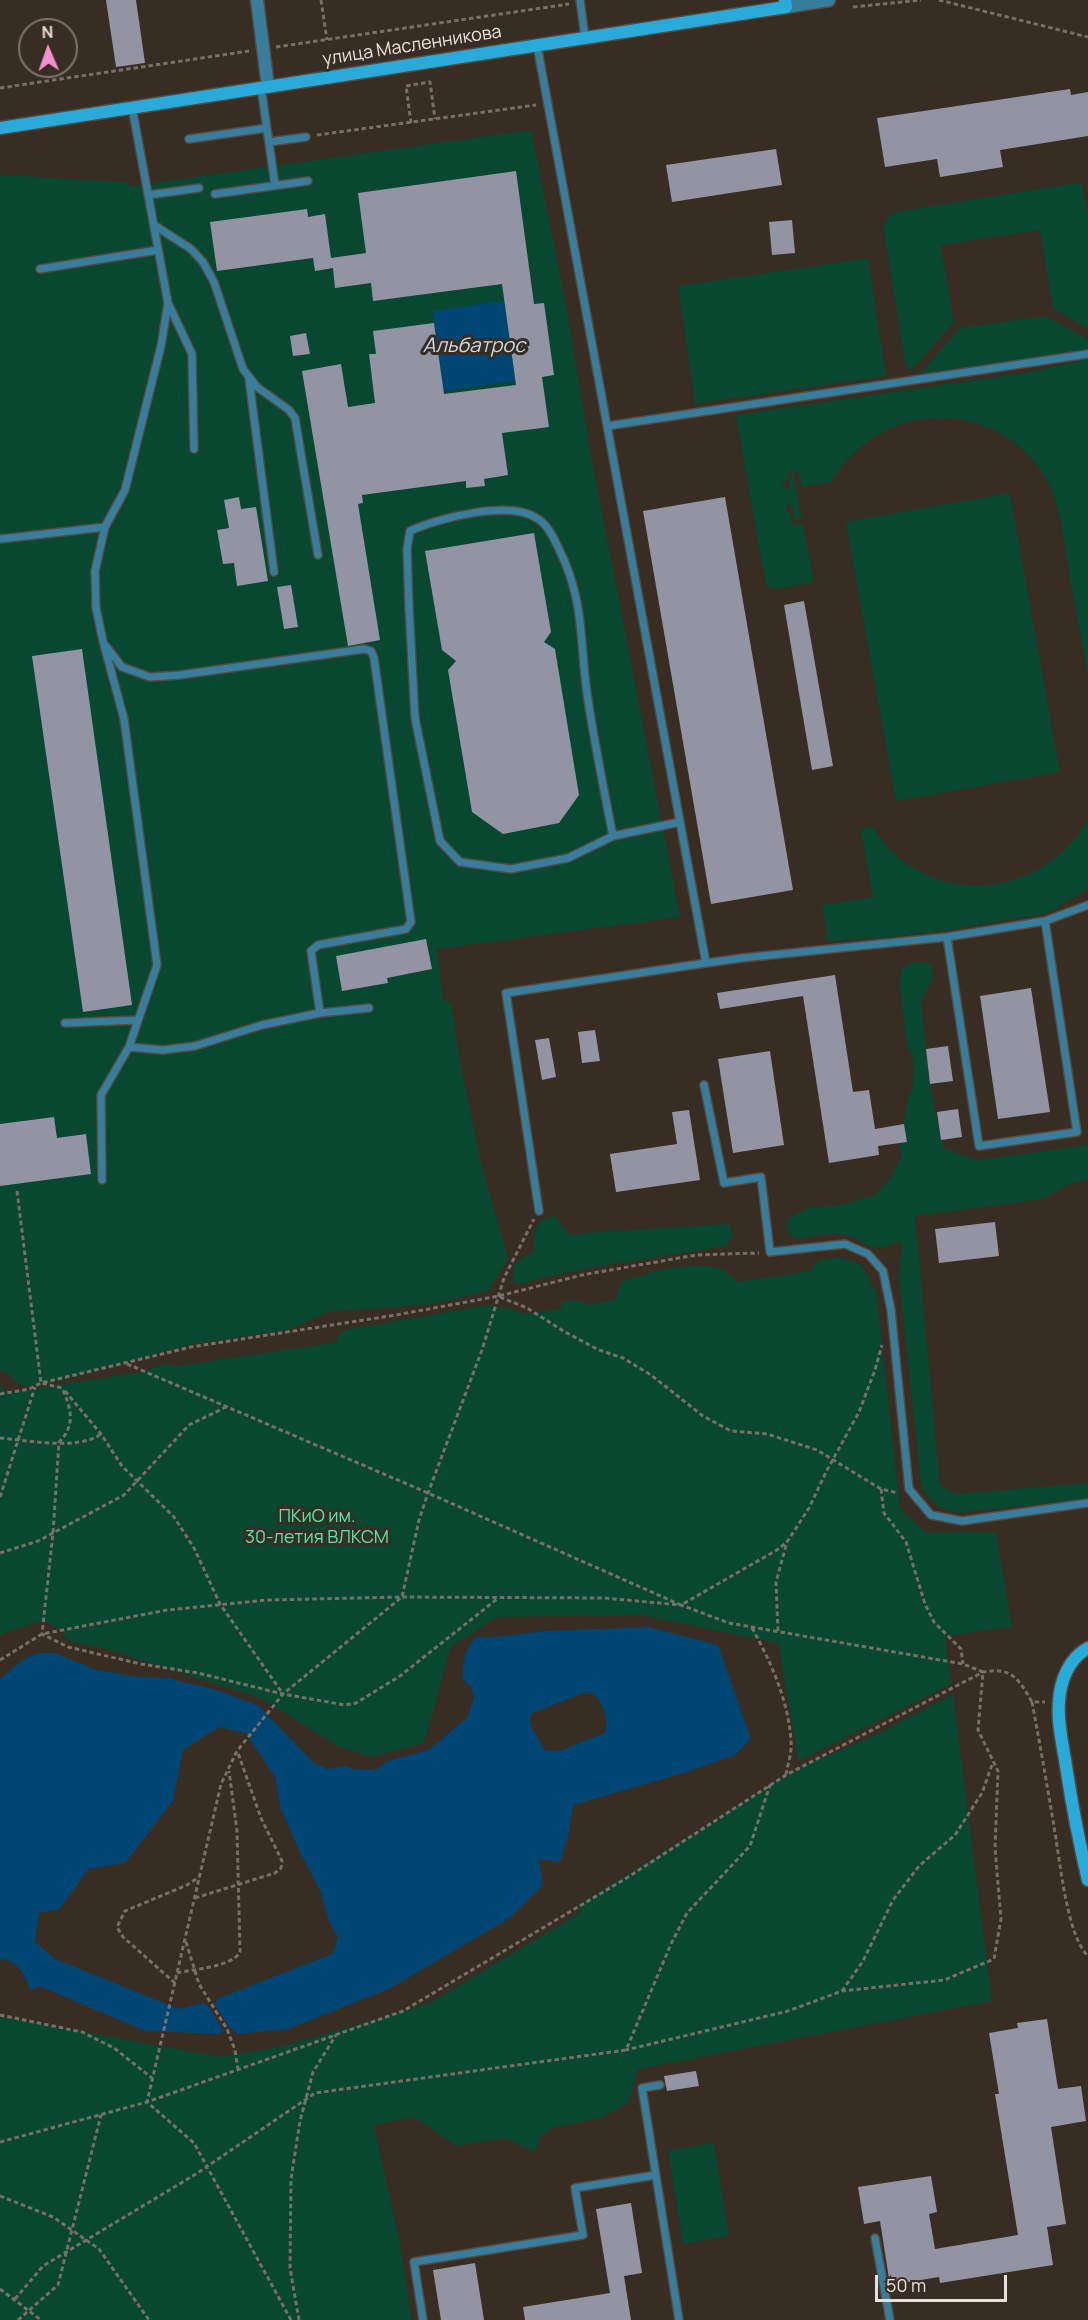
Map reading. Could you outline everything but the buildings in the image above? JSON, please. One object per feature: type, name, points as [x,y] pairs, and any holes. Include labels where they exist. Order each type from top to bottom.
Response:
[{"type":"main road","name":"улица Масленникова","points":[[0,128],[585,38],[786,3]]},
{"type":"main road","points":[[1088,1648],[1080,1652],[1064,1674],[1059,1702],[1059,1726],[1075,1821],[1088,1880]]},
{"type":"street","points":[[257,0],[265,87]]},
{"type":"street","name":"улица Масленникова","points":[[786,3],[829,0]]},
{"type":"lane","points":[[580,1],[585,38]]},
{"type":"lane","points":[[537,45],[706,963]]},
{"type":"lane","points":[[265,87],[267,128],[275,185]]},
{"type":"lane","points":[[132,107],[168,303],[192,354],[194,449]]},
{"type":"lane","points":[[189,139],[267,128]]},
{"type":"lane","points":[[269,142],[306,137]]},
{"type":"lane","points":[[215,194],[308,181]]},
{"type":"lane","points":[[148,195],[199,188]]},
{"type":"lane","points":[[154,225],[191,249],[203,262],[214,282],[243,369],[249,379],[289,410],[295,418],[318,555]]},
{"type":"lane","points":[[40,269],[158,250]]},
{"type":"lane","points":[[102,1180],[101,1095],[129,1047],[157,965],[124,719],[96,608],[95,571],[105,527],[124,490],[161,346],[168,303]]},
{"type":"lane","points":[[607,426],[1088,354]]},
{"type":"lane","points":[[249,379],[274,572]]},
{"type":"lane","points":[[613,836],[587,698],[582,625],[574,587],[551,534],[538,518],[515,511],[479,512],[430,522],[410,531],[407,549],[415,718],[440,841],[460,862],[511,869],[567,858],[613,836],[680,822]]},
{"type":"lane","points":[[0,539],[105,527]]},
{"type":"lane","points":[[103,641],[122,667],[150,677],[180,675],[364,649],[371,651],[374,658],[411,922],[406,929],[318,945],[311,951],[320,1013]]},
{"type":"lane","points":[[539,1211],[506,993],[742,958],[947,937],[1045,921],[1088,905]]},
{"type":"lane","points":[[947,937],[979,1146],[1077,1131],[1045,921]]},
{"type":"lane","points":[[129,1047],[163,1050],[195,1046],[262,1025],[320,1013],[369,1008]]},
{"type":"lane","points":[[65,1023],[138,1020]]},
{"type":"lane","points":[[704,1084],[724,1182],[761,1177],[770,1252],[845,1244],[868,1254],[884,1270],[891,1310],[909,1489],[931,1515],[962,1521],[1088,1503]]},
{"type":"lane","points":[[660,2085],[642,2088],[679,2320]]},
{"type":"lane","points":[[423,2320],[414,2262],[583,2235],[575,2188],[656,2175]]},
{"type":"lane","points":[[875,2238],[890,2320]]},
{"type":"path","points":[[321,0],[327,40]]},
{"type":"path","points":[[854,7],[921,0]]},
{"type":"path","points":[[939,0],[1088,37]]},
{"type":"path","points":[[0,88],[580,1]]},
{"type":"path","points":[[411,123],[406,86],[414,84],[430,82],[435,119]]},
{"type":"path","points":[[306,137],[548,104]]},
{"type":"path","points":[[17,1191],[41,1383]]},
{"type":"path","points":[[147,2102],[221,1784],[237,1751],[283,1694],[402,1597],[419,1520],[482,1350],[504,1278],[539,1211]]},
{"type":"path","points":[[0,1394],[191,1347],[306,1330],[499,1296],[582,1275],[696,1255],[770,1252]]},
{"type":"path","points":[[499,1296],[527,1308],[599,1350],[633,1364],[651,1375],[703,1416],[731,1431],[767,1434],[817,1450],[881,1490],[912,1493]]},
{"type":"path","points":[[778,1631],[776,1582],[788,1542],[809,1508],[832,1459],[859,1412],[875,1370],[883,1340]]},
{"type":"path","points":[[126,1364],[428,1493],[681,1605],[729,1623],[963,1664],[983,1672]]},
{"type":"path","points":[[41,1383],[62,1388],[101,1434],[122,1466],[174,1517],[194,1548],[220,1604],[283,1694]]},
{"type":"path","points":[[0,1497],[35,1387]]},
{"type":"path","points":[[42,1634],[59,1442],[66,1435],[70,1424],[71,1411],[62,1388]]},
{"type":"path","points":[[0,1553],[38,1541],[124,1495],[189,1425],[226,1407]]},
{"type":"path","points":[[0,1438],[77,1443],[94,1439],[101,1434]]},
{"type":"path","points":[[881,1490],[884,1513],[906,1542],[924,1604],[934,1622],[961,1649],[963,1664]]},
{"type":"path","points":[[0,1660],[42,1634],[167,1610],[267,1600],[402,1597],[604,1598],[681,1605],[788,1542]]},
{"type":"path","points":[[42,1634],[68,1647],[141,1664],[198,1673],[283,1694],[345,1705],[356,1703],[400,1676],[498,1598]]},
{"type":"path","points":[[752,1628],[769,1658],[784,1702],[791,1743],[786,1775]]},
{"type":"path","points":[[0,2142],[147,2102],[403,2011],[625,1879],[786,1775],[983,1672],[997,1669],[1008,1672],[1021,1683],[1032,1702],[1062,1883],[1075,1928],[1088,1956]]},
{"type":"path","points":[[15,2299],[43,2266],[208,2167],[315,2093],[626,2050],[788,2011],[842,1990],[944,1980],[994,1959],[1000,1919],[994,1848],[998,1771],[978,1730],[983,1672]]},
{"type":"path","points":[[1032,1702],[1059,1702]]},
{"type":"path","points":[[194,1899],[275,1873],[281,1868],[282,1861],[261,1818],[237,1751]]},
{"type":"path","points":[[842,1990],[863,1961],[892,1900],[919,1866],[955,1835],[982,1793],[993,1762]]},
{"type":"path","points":[[177,1973],[227,1962],[237,1958],[240,1952],[237,1831],[229,1768]]},
{"type":"path","points":[[626,2050],[671,1944],[687,1913],[750,1846],[770,1785]]},
{"type":"path","points":[[175,1983],[123,1937],[117,1927],[125,1911],[187,1885],[199,1877]]},
{"type":"path","points":[[185,1939],[199,1984],[227,2029],[235,2050],[238,2070]]},
{"type":"path","points":[[0,2015],[82,2032],[114,2048],[152,2078]]},
{"type":"path","points":[[299,2320],[290,2268],[291,2179],[305,2100],[313,2072],[336,2035]]},
{"type":"path","points":[[147,2102],[194,2143],[291,2320]]},
{"type":"path","points":[[18,2320],[58,2285],[100,2115]]},
{"type":"path","points":[[0,2196],[53,2217],[99,2249],[149,2320]]},
{"type":"path","points":[[0,2289],[41,2320]]},
{"type":"green space","points":[[531,130],[680,917],[437,949],[443,1000],[451,1003],[482,1167],[508,1258],[488,1291],[431,1304],[327,1312],[291,1329],[189,1345],[50,1383],[32,1386],[19,1384],[9,1374],[0,1370],[0,175],[127,182],[128,186],[131,186]]},
{"type":"green space","points":[[1076,183],[1082,185],[1088,215],[1088,329],[1053,308],[1040,230],[941,245],[954,322],[912,370],[908,367],[905,361],[883,225],[888,218],[896,212]]},
{"type":"green space","points":[[868,258],[886,376],[695,404],[678,286]]},
{"type":"green space","points":[[1045,316],[1088,339],[1088,351],[921,377],[919,375],[960,328]]},
{"type":"green space","points":[[1088,359],[1088,677],[1060,520],[1049,483],[1025,452],[1010,439],[974,423],[935,418],[918,420],[888,429],[862,446],[831,482],[802,487],[799,472],[788,473],[788,480],[782,483],[784,489],[790,489],[790,476],[794,475],[802,519],[795,520],[792,505],[786,505],[786,511],[790,512],[793,525],[803,524],[814,582],[775,589],[766,585],[736,415],[1030,372]]},
{"type":"green space","points":[[1010,493],[1060,772],[896,801],[846,522]]},
{"type":"green space","points":[[1088,820],[1088,889],[1048,913],[951,930],[893,937],[828,941],[822,905],[873,897],[861,829],[872,826],[895,855],[923,873],[949,883],[976,886],[1002,883],[1028,875],[1051,861],[1072,843]]},
{"type":"green space","points":[[915,962],[931,963],[933,977],[921,1001],[930,1084],[945,1149],[977,1160],[1088,1145],[1088,1180],[1072,1183],[1043,1199],[915,1216],[940,1485],[957,1494],[1088,1483],[1088,1499],[957,1513],[935,1503],[927,1495],[921,1483],[899,1278],[902,1241],[886,1247],[871,1247],[848,1235],[832,1233],[796,1239],[786,1230],[789,1218],[808,1208],[841,1205],[874,1196],[890,1179],[901,1158],[900,1143],[907,1142],[904,1124],[914,1071],[912,1055],[907,1045],[899,981],[902,969]]},
{"type":"green space","points":[[556,1216],[572,1236],[586,1233],[729,1224],[733,1234],[727,1246],[582,1269],[519,1284],[513,1281],[514,1265],[523,1257],[534,1252],[535,1233],[539,1224],[543,1220]]},
{"type":"green space","name":"ПКиО им. 30-летия ВЛКСМ","points":[[838,1257],[860,1264],[876,1290],[900,1508],[925,1532],[996,1532],[1012,1627],[945,1636],[951,1684],[799,1761],[778,1643],[642,1615],[497,1617],[451,1647],[424,1743],[372,1757],[338,1746],[261,1698],[107,1649],[70,1641],[64,1633],[44,1620],[0,1636],[0,1385],[7,1393],[142,1372],[164,1364],[179,1366],[338,1342],[337,1337],[345,1330],[488,1305],[519,1311],[523,1314],[561,1309],[562,1302],[568,1301],[578,1300],[586,1305],[615,1300],[622,1282],[672,1268],[713,1267],[725,1271],[737,1282],[811,1271],[813,1265],[822,1260]]},
{"type":"green space","points":[[953,1694],[992,2001],[638,2069],[629,2102],[601,2118],[554,2127],[540,2137],[536,2152],[504,2138],[457,2146],[414,2117],[374,2125],[399,2238],[412,2320],[0,2320],[0,2016],[219,2057],[285,2046],[430,2003],[580,1913],[578,1905],[797,1769],[876,1735]]},
{"type":"green space","points":[[714,2143],[729,2236],[683,2244],[668,2150]]},
{"type":"water","name":"Альбатрос","points":[[504,301],[515,381],[443,391],[433,311]]},
{"type":"water","points":[[648,1627],[718,1645],[751,1739],[735,1755],[687,1772],[573,1805],[569,1833],[560,1862],[539,1859],[543,1885],[510,1918],[389,1989],[288,2029],[238,2034],[228,2026],[215,2004],[217,1999],[332,1954],[338,1938],[329,1921],[320,1890],[281,1809],[275,1777],[246,1733],[219,1727],[183,1750],[173,1801],[125,1863],[89,1869],[59,1909],[39,1913],[35,1942],[55,1959],[179,2009],[203,2003],[208,2006],[222,2028],[221,2034],[145,2031],[40,1986],[30,1990],[26,1979],[16,1965],[0,1959],[0,1679],[24,1659],[38,1653],[54,1653],[97,1670],[140,1677],[168,1678],[220,1691],[259,1706],[315,1764],[329,1769],[347,1766],[353,1769],[376,1770],[388,1761],[429,1750],[468,1717],[474,1697],[471,1686],[463,1680],[464,1661],[467,1650],[478,1636],[486,1638],[547,1631]],"holes":[[[584,1693],[593,1694],[603,1707],[607,1724],[605,1733],[560,1751],[545,1750],[530,1724],[530,1716]]]}]
